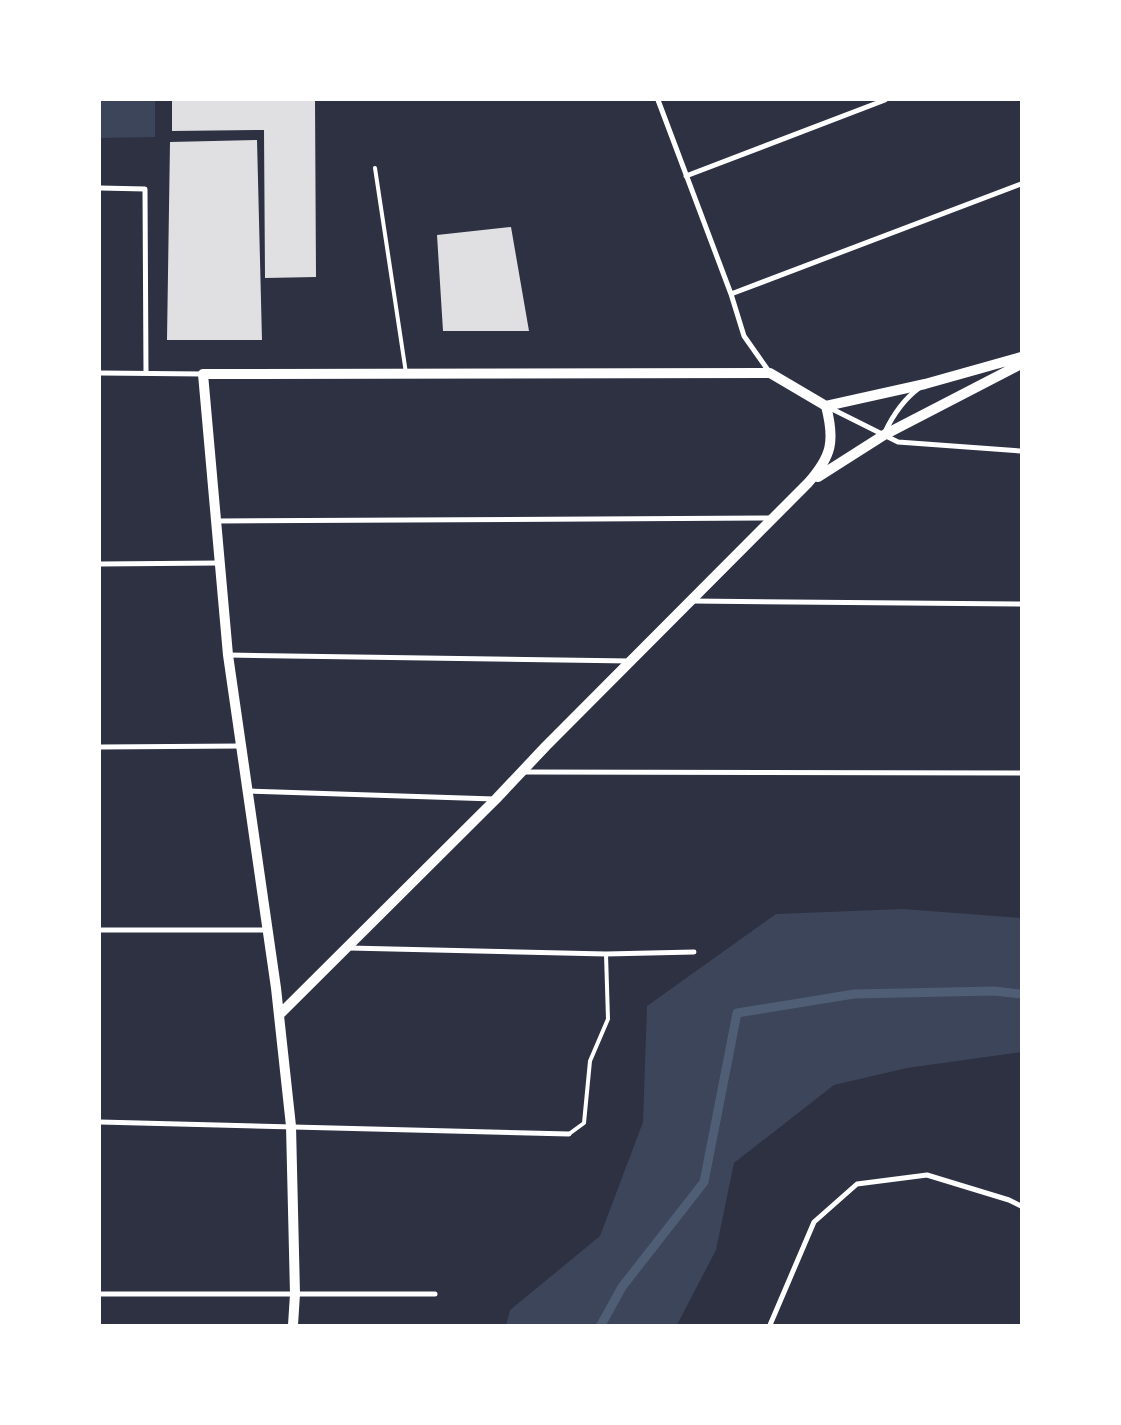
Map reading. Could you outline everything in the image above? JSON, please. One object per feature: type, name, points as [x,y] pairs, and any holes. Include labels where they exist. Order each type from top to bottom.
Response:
[{"type":"main road","points":[[292,1325],[295,1294],[291,1126],[268,930],[228,655],[203,374],[770,373],[826,406],[925,384],[1021,357]]},
{"type":"main road","points":[[808,483],[884,435],[1021,364]]},
{"type":"main road","points":[[279,1015],[348,948],[808,483],[822,467],[830,448],[832,427],[826,406]]},
{"type":"street","points":[[658,100],[731,294],[744,336],[770,373]]},
{"type":"street","points":[[686,176],[885,100]]},
{"type":"street","points":[[731,294],[1021,184]]},
{"type":"street","points":[[100,188],[145,189],[146,373]]},
{"type":"street","points":[[100,373],[203,374]]},
{"type":"street","points":[[884,435],[896,411],[904,401],[925,384]]},
{"type":"street","points":[[826,406],[898,442],[1021,451]]},
{"type":"street","points":[[216,521],[773,518]]},
{"type":"street","points":[[100,564],[220,563]]},
{"type":"street","points":[[690,601],[1021,604]]},
{"type":"street","points":[[228,655],[632,661]]},
{"type":"street","points":[[100,747],[241,746]]},
{"type":"street","points":[[522,772],[1021,773]]},
{"type":"street","points":[[247,791],[496,799]]},
{"type":"street","points":[[100,930],[268,930]]},
{"type":"street","points":[[348,948],[606,954],[694,952]]},
{"type":"street","points":[[100,1122],[569,1134]]},
{"type":"street","points":[[770,1325],[814,1222],[857,1184],[927,1175],[1009,1200],[1021,1206]]},
{"type":"street","points":[[100,1294],[435,1294]]},
{"type":"lane","points":[[375,168],[406,373]]},
{"type":"lane","points":[[569,1134],[584,1123],[590,1061],[608,1019],[606,954]]},
{"type":"shaded area","points":[[100,100],[155,100],[155,137],[100,138]]},
{"type":"shaded area","points":[[903,909],[1021,918],[1021,1052],[907,1068],[834,1085],[734,1163],[716,1250],[677,1325],[506,1325],[510,1310],[600,1236],[643,1122],[647,1006],[776,914]]},
{"type":"building","points":[[172,100],[315,100],[316,277],[265,278],[264,130],[172,131]]},
{"type":"building","points":[[257,140],[262,340],[167,340],[170,142]]},
{"type":"building","points":[[511,227],[529,331],[443,331],[437,235]]},
{"type":"waterway","points":[[601,1325],[622,1287],[704,1182],[737,1013],[854,994],[994,991],[1021,994]]}]
